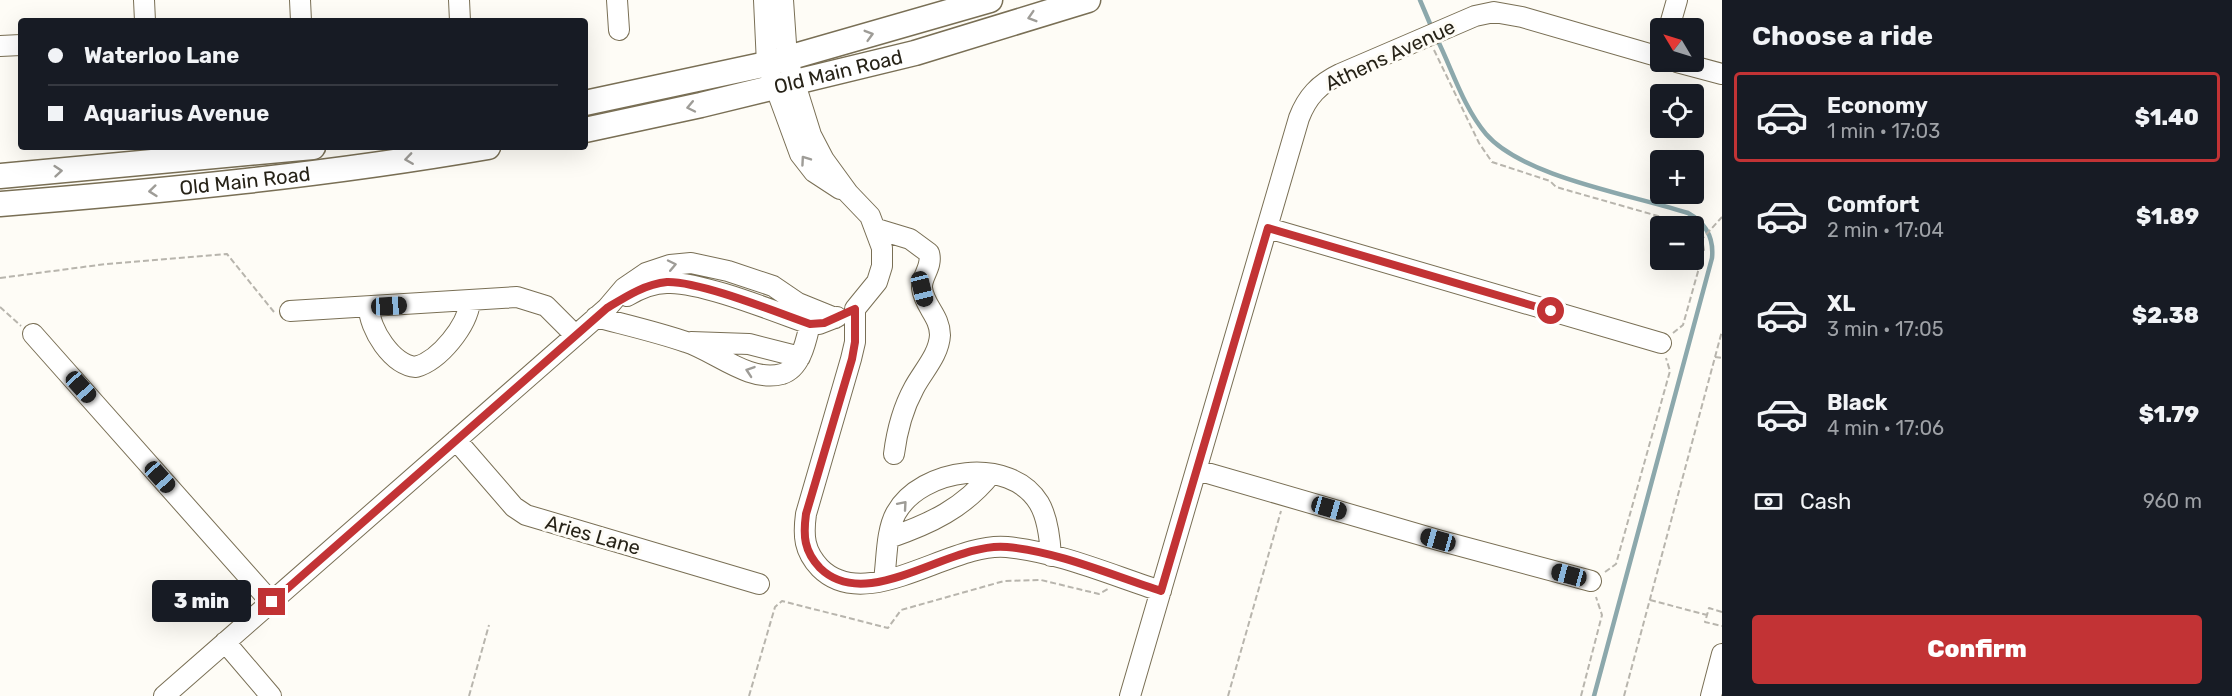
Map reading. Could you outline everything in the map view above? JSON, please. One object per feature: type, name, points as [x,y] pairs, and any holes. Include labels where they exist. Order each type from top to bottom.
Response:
[{"type":"main road","name":"Old Main Road","points":[[588,102],[777,61],[990,0]]},
{"type":"main road","name":"Old Main Road","points":[[588,129],[915,53],[1088,0]]},
{"type":"main road","name":"Old Main Road","points":[[0,176],[281,150]]},
{"type":"main road","name":"Old Main Road","points":[[0,204],[153,192],[302,175],[468,150]]},
{"type":"street","points":[[144,0],[145,18]]},
{"type":"street","points":[[300,0],[302,18]]},
{"type":"street","points":[[459,0],[460,18]]},
{"type":"street","points":[[617,0],[619,30]]},
{"type":"street","points":[[602,312],[633,292],[666,282],[693,286],[810,324],[819,324],[855,309],[869,295],[882,266],[882,248],[877,229],[862,204],[848,193],[817,148],[785,85],[777,61],[764,0]]},
{"type":"street","points":[[777,61],[783,0]]},
{"type":"street","points":[[1672,18],[1677,0]]},
{"type":"street","name":"Athens Avenue","points":[[1130,696],[1299,118],[1309,96],[1327,80],[1475,16],[1494,12],[1522,17],[1650,54]]},
{"type":"street","points":[[0,46],[18,45]]},
{"type":"street","points":[[1704,69],[1722,74]]},
{"type":"street","points":[[1268,228],[1661,343]]},
{"type":"street","points":[[877,229],[910,239],[929,253],[931,261],[922,289],[925,300],[939,322],[940,338],[934,355],[902,413],[894,454]]},
{"type":"street","points":[[164,696],[602,312],[624,288],[646,273],[670,265],[691,263],[728,271],[773,286],[798,303],[835,318]]},
{"type":"street","points":[[290,311],[470,302],[517,297],[537,302],[555,314],[575,335]]},
{"type":"street","points":[[369,307],[369,318],[377,334],[404,364],[416,367],[426,363],[462,328],[470,302]]},
{"type":"street","points":[[855,309],[855,342],[852,359],[806,514],[803,534],[805,546],[815,562],[835,578],[847,583],[884,580],[973,550],[1007,547],[1051,556],[1161,591]]},
{"type":"street","points":[[602,312],[688,342],[739,367],[768,376],[790,370],[800,357],[810,324]]},
{"type":"street","points":[[33,334],[272,602]]},
{"type":"street","points":[[688,342],[749,344],[800,357]]},
{"type":"street","name":"Aries Lane","points":[[456,440],[514,507],[526,515],[759,584]]},
{"type":"street","points":[[1197,470],[1591,581]]},
{"type":"street","points":[[884,580],[889,538],[895,514],[918,489],[974,471],[1009,479],[1030,492],[1039,503],[1050,537],[1051,556]]},
{"type":"street","points":[[889,538],[951,512],[978,491],[991,474]]},
{"type":"street","points":[[225,642],[270,696]]},
{"type":"street","points":[[1711,696],[1722,654]]},
{"type":"path","points":[[1427,36],[1479,143],[1492,162],[1550,181],[1556,187],[1658,216]]},
{"type":"path","points":[[1704,236],[1712,231],[1722,217]]},
{"type":"path","points":[[0,278],[106,264],[227,254],[273,311],[277,314],[290,311]]},
{"type":"path","points":[[1581,696],[1602,615],[1591,581],[1614,567],[1670,371],[1661,343],[1683,325],[1698,270]]},
{"type":"path","points":[[0,307],[15,323],[33,334]]},
{"type":"path","points":[[1624,696],[1722,331]]},
{"type":"path","points":[[1715,357],[1722,358]]},
{"type":"path","points":[[1228,696],[1286,496]]},
{"type":"path","points":[[749,696],[775,607],[782,600],[888,628],[901,610],[1004,581],[1048,581],[1099,594],[1111,587],[1116,589],[1119,578]]},
{"type":"path","points":[[1650,600],[1707,615]]},
{"type":"path","points":[[1722,612],[1709,608],[1705,622],[1722,626]]},
{"type":"path","points":[[469,696],[489,625]]},
{"type":"waterway","points":[[1420,0],[1431,26]]},
{"type":"waterway","points":[[1438,41],[1471,113],[1486,134],[1503,149],[1525,162],[1580,183],[1688,213],[1704,226],[1712,244],[1712,258],[1594,696]]},
{"type":"route","points":[[272,602],[607,308],[633,292],[666,282],[693,286],[810,324],[824,323],[855,309],[855,342],[852,359],[806,514],[803,534],[805,546],[823,571],[847,583],[894,579],[973,550],[1007,547],[1051,556],[1161,591],[1268,228],[1551,311]]}]
